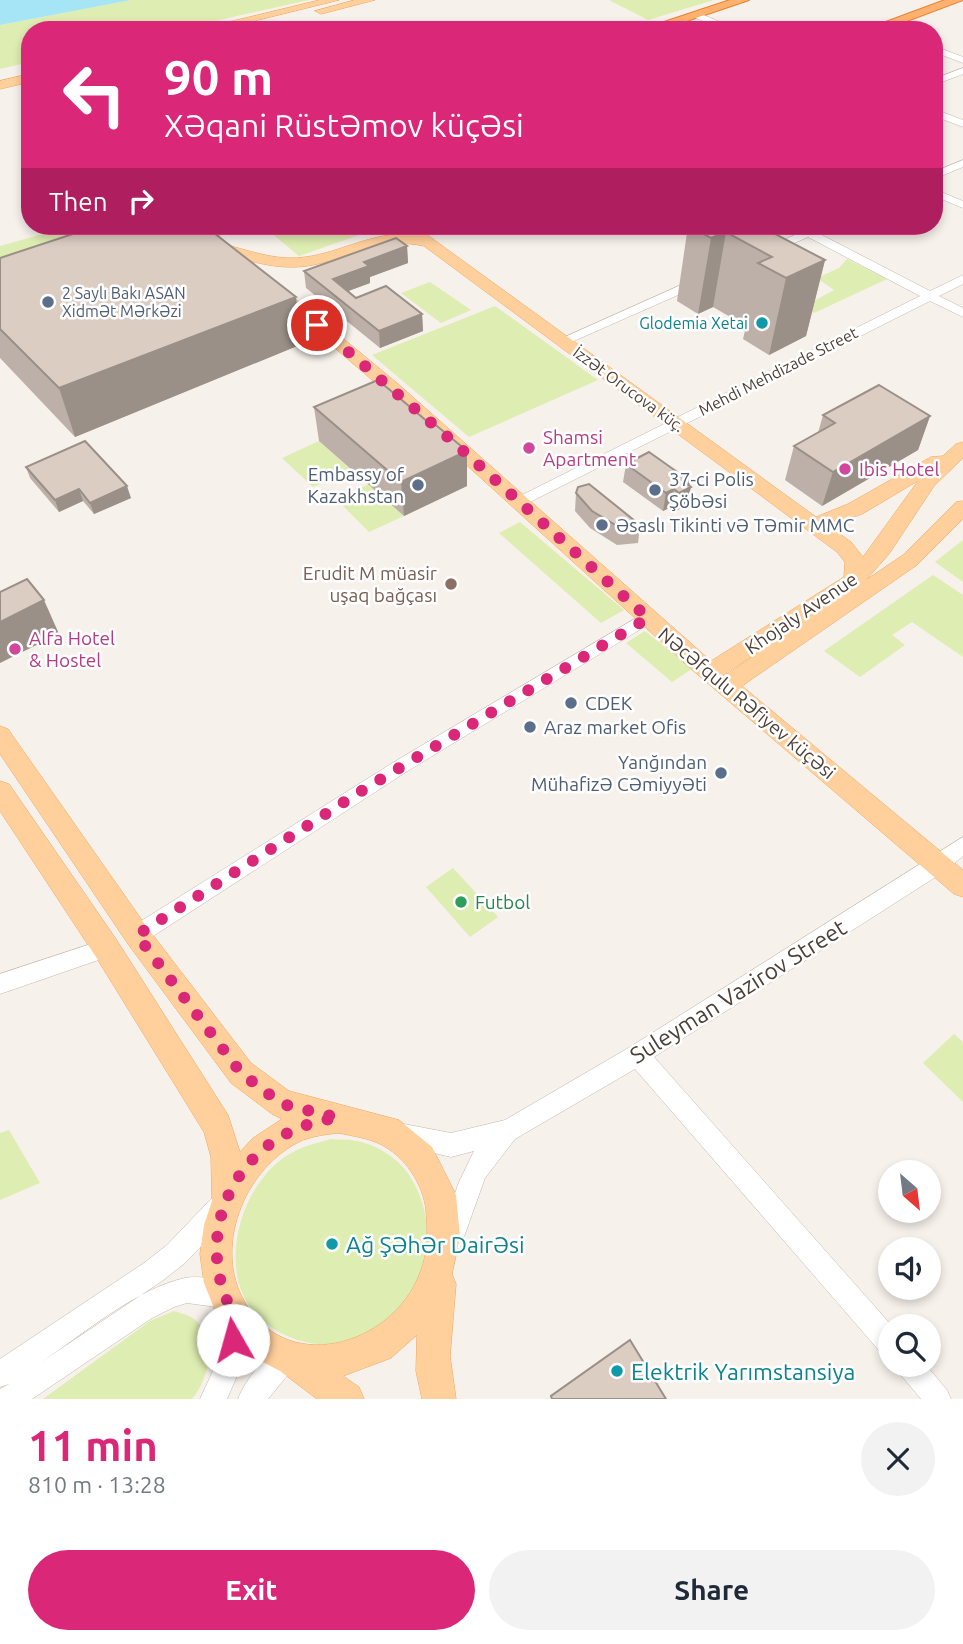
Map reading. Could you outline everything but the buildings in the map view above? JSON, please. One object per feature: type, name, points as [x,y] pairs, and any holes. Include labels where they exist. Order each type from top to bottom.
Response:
[{"type":"highway","points":[[676,21],[743,0]]},
{"type":"highway","points":[[899,21],[956,0]]},
{"type":"main road","points":[[242,21],[334,0]]},
{"type":"main road","points":[[279,21],[370,0]]},
{"type":"main road","points":[[0,75],[21,70]]},
{"type":"main road","points":[[0,85],[21,80]]},
{"type":"main road","points":[[281,296],[275,286],[280,278],[339,254],[374,235]]},
{"type":"main road","name":"İzzət Orucova küç.","points":[[418,235],[813,525]]},
{"type":"main road","points":[[160,237],[212,243],[270,261],[292,263],[339,254],[401,237],[436,249]]},
{"type":"main road","name":"Nəcəfqulu Rəfiyev küçəsi","points":[[231,251],[391,387],[648,618],[963,886]]},
{"type":"main road","points":[[813,525],[855,509],[963,449]]},
{"type":"main road","points":[[963,449],[963,461]]},
{"type":"main road","name":"Khojaly Avenue","points":[[719,679],[853,581],[882,549],[927,482],[963,449]]},
{"type":"main road","name":"Khojaly Avenue","points":[[719,679],[910,560],[934,533],[963,507]]},
{"type":"main road","points":[[813,525],[847,540],[910,560]]},
{"type":"main road","points":[[813,525],[851,554],[858,571],[853,581]]},
{"type":"main road","points":[[882,549],[909,546],[934,533]]},
{"type":"main road","points":[[0,736],[137,935],[241,1073],[282,1104],[357,1120],[392,1132],[420,1156],[439,1189],[446,1223],[433,1357],[434,1385],[439,1399]]},
{"type":"main road","points":[[0,791],[106,948],[217,1126],[226,1157],[225,1203],[216,1259],[231,1308],[260,1343],[286,1357],[347,1399]]},
{"type":"main road","points":[[225,1203],[244,1169],[272,1142],[304,1125],[339,1118]]},
{"type":"main road","points":[[286,1357],[325,1363],[365,1354],[384,1344],[415,1315],[436,1279],[442,1258]]},
{"type":"street","points":[[956,0],[963,4]]},
{"type":"street","points":[[696,15],[712,21]]},
{"type":"street","points":[[943,52],[963,60]]},
{"type":"street","points":[[943,79],[963,71]]},
{"type":"street","points":[[943,116],[963,124]]},
{"type":"street","points":[[943,172],[963,163]]},
{"type":"street","points":[[943,196],[963,205]]},
{"type":"street","points":[[762,253],[803,235]]},
{"type":"street","points":[[812,235],[963,313]]},
{"type":"street","points":[[562,341],[715,274]]},
{"type":"street","name":"Mehdi Mehdizade Street","points":[[519,502],[963,279]]},
{"type":"street","points":[[137,935],[390,774],[648,618]]},
{"type":"street","name":"Suleyman Vazirov Street","points":[[509,1130],[638,1055],[938,865],[963,845]]},
{"type":"street","points":[[0,985],[106,948]]},
{"type":"street","points":[[638,1055],[878,1330]]},
{"type":"street","points":[[392,1132],[452,1145],[509,1130]]},
{"type":"street","points":[[442,1258],[479,1161],[509,1130]]},
{"type":"street","points":[[0,1374],[176,1254],[225,1203]]},
{"type":"street","points":[[9,1399],[143,1309],[187,1290],[202,1290],[231,1308],[224,1376],[213,1399]]},
{"type":"street","points":[[251,1399],[286,1357]]},
{"type":"street","points":[[919,1377],[938,1399]]},
{"type":"green space","points":[[131,0],[309,0],[215,21],[21,21],[21,64],[0,69],[0,25]]},
{"type":"green space","points":[[609,0],[714,0],[648,20]]},
{"type":"green space","points":[[39,235],[117,235],[0,271],[0,246]]},
{"type":"green space","points":[[274,235],[359,235],[299,256]]},
{"type":"green space","points":[[847,259],[887,279],[814,313],[803,307],[834,290],[817,278],[839,268]]},
{"type":"green space","points":[[430,282],[471,310],[441,323],[401,293]]},
{"type":"green space","points":[[495,306],[598,380],[469,437],[372,355]]},
{"type":"green space","points":[[319,441],[351,470],[313,487],[282,458]]},
{"type":"green space","points":[[369,484],[404,516],[369,532],[336,499]]},
{"type":"green space","points":[[520,522],[624,610],[601,623],[499,533]]},
{"type":"green space","points":[[963,540],[963,582],[935,562]]},
{"type":"green space","points":[[933,575],[963,595],[963,657],[912,622],[892,635],[905,645],[860,677],[824,651]]},
{"type":"green space","points":[[645,631],[692,669],[672,682],[626,643]]},
{"type":"green space","name":"Futbol","points":[[453,868],[498,917],[470,937],[426,887]]},
{"type":"green space","points":[[954,1034],[963,1042],[963,1102],[923,1063]]},
{"type":"green space","points":[[9,1130],[40,1183],[0,1200],[0,1133]]},
{"type":"green space","name":"Ağ Şəhər Dairəsi","points":[[331,1139],[354,1140],[372,1146],[393,1158],[404,1169],[424,1211],[426,1247],[417,1281],[397,1310],[371,1332],[339,1343],[304,1342],[268,1325],[251,1309],[241,1289],[236,1266],[236,1243],[250,1198],[263,1178],[290,1154]]},
{"type":"green space","points":[[174,1311],[189,1316],[200,1325],[208,1345],[207,1368],[192,1399],[43,1399],[150,1321]]},
{"type":"water","points":[[0,0],[131,0],[0,25]]},
{"type":"place","name":"2 Saylı Bakı ASAN Xidmət Mərkəzi","points":[[48,302]]},
{"type":"place","name":"Glodemia Xetai","points":[[762,323]]},
{"type":"place","name":"Shamsi Apartment","points":[[529,448]]},
{"type":"place","name":"Ibis Hotel","points":[[845,469]]},
{"type":"place","name":"Embassy of Kazakhstan","points":[[418,485]]},
{"type":"place","name":"37-ci Polis Şöbəsi","points":[[655,490]]},
{"type":"place","name":"Əsaslı Tikinti və Təmir MMC","points":[[602,525]]},
{"type":"place","name":"Erudit M müasir uşaq bağçası","points":[[451,584]]},
{"type":"place","name":"Alfa Hotel & Hostel","points":[[15,649]]},
{"type":"place","name":"CDEK","points":[[571,703]]},
{"type":"place","name":"Araz market Ofis","points":[[530,727]]},
{"type":"place","name":"Yanğından Mühafizə Cəmiyyəti","points":[[721,773]]},
{"type":"place","name":"Futbol","points":[[461,902]]},
{"type":"place","name":"Ağ Şəhər Dairəsi","points":[[332,1244]]},
{"type":"place","name":"Elektrik Yarımstansiya","points":[[617,1371]]},
{"type":"route","points":[[233,1340],[238,1322],[224,1295],[216,1259],[225,1203],[244,1169],[272,1142],[304,1125],[339,1118],[282,1104],[241,1073],[137,935],[366,788],[648,618],[450,439],[317,325]]}]
